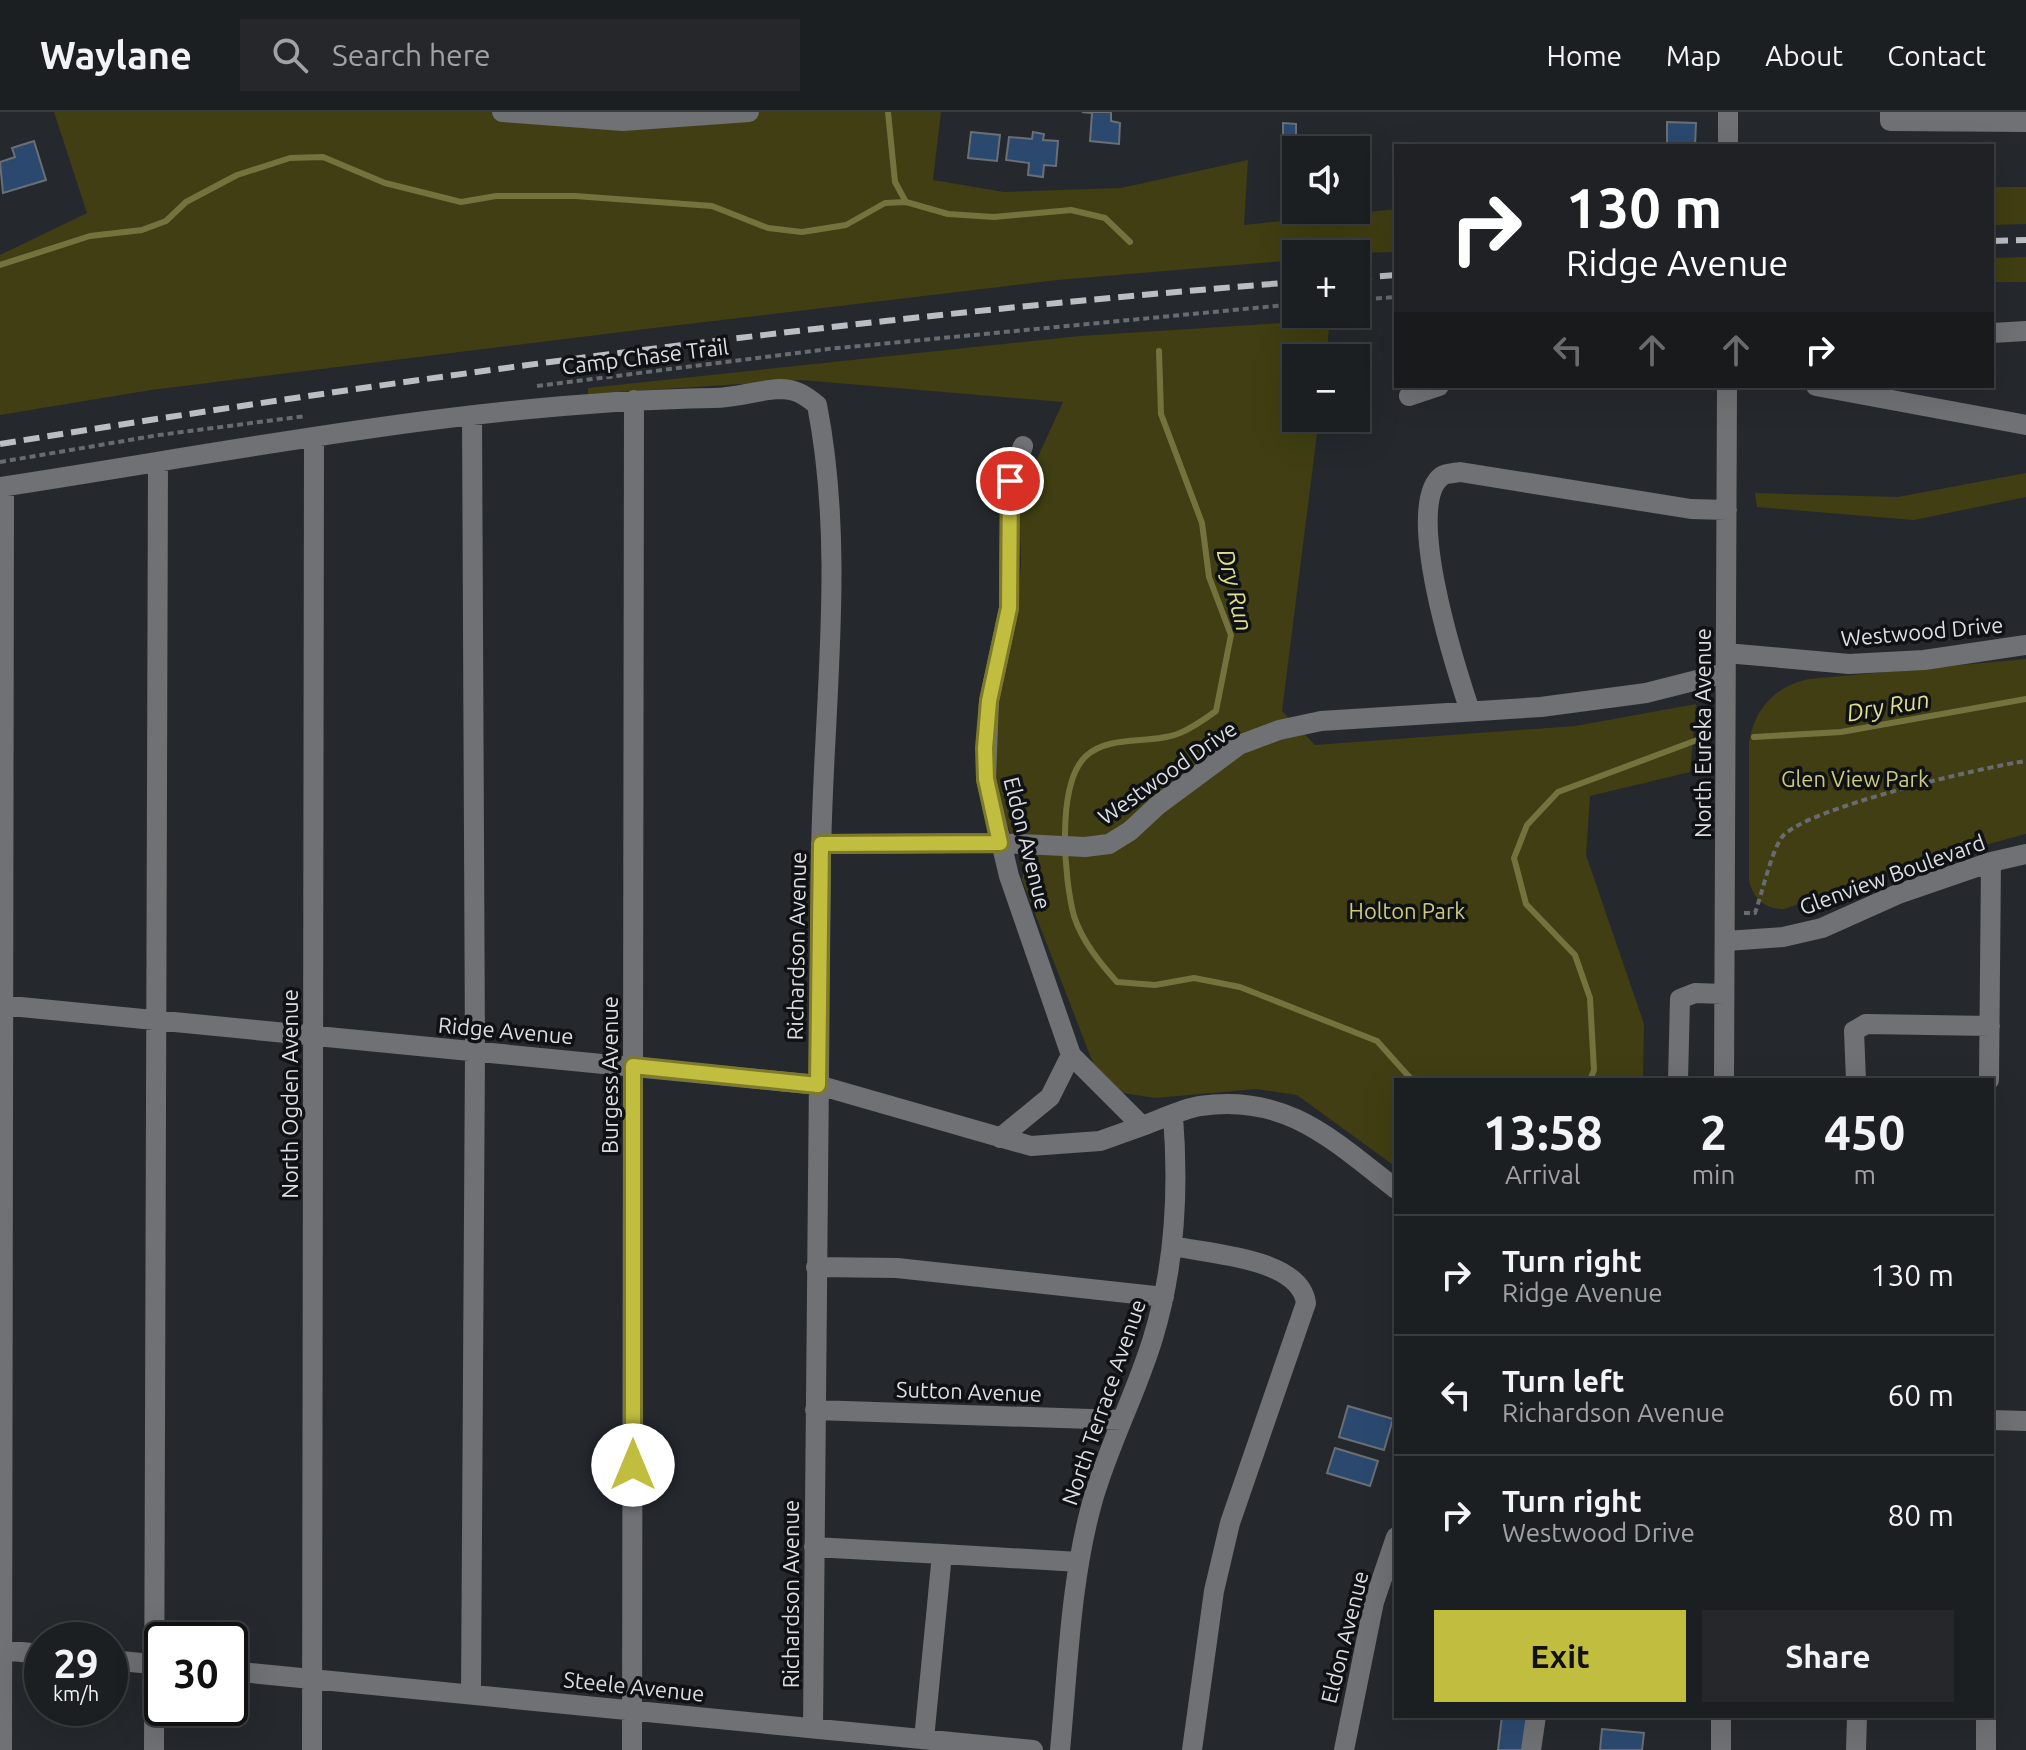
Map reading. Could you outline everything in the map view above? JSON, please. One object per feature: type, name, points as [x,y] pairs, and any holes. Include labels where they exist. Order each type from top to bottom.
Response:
[{"type":"street","points":[[502,112],[623,121],[741,113]]},
{"type":"street","points":[[1728,112],[1728,144]]},
{"type":"street","points":[[1890,112],[1890,121],[2026,122]]},
{"type":"street","points":[[1994,333],[2026,331]]},
{"type":"street","points":[[1409,396],[1433,388]]},
{"type":"street","name":"North Eureka Avenue","points":[[1724,1078],[1727,388]]},
{"type":"street","points":[[1827,388],[2026,425]]},
{"type":"street","name":"Richardson Avenue","points":[[634,400],[717,398],[779,389],[802,392],[817,405],[829,481],[829,650],[821,844],[814,1547],[817,1729],[821,1750]]},
{"type":"street","points":[[2,1750],[2,487],[472,417],[634,400]]},
{"type":"street","name":"Burgess Avenue","points":[[632,1750],[634,400]]},
{"type":"street","points":[[471,1695],[475,1052],[472,417]]},
{"type":"street","name":"North Ogden Avenue","points":[[312,1750],[314,439]]},
{"type":"street","name":"Eldon Avenue","points":[[1023,446],[1010,481],[1009,608],[989,701],[986,779],[1000,843],[1049,1001],[1071,1055],[1142,1126]]},
{"type":"street","points":[[158,463],[155,1021],[159,1622]]},
{"type":"street","points":[[1470,711],[1454,665],[1432,564],[1428,508],[1432,489],[1443,476],[1460,472],[1691,509],[1727,510]]},
{"type":"street","name":"Westwood Drive","points":[[821,844],[1000,843],[1043,847],[1109,844],[1239,745],[1279,730],[1321,721],[1541,707],[1646,693],[1726,663],[1849,664],[1924,660],[2026,645]]},
{"type":"street","name":"Glenview Boulevard","points":[[1726,941],[1783,937],[1822,928],[1898,894],[1991,862],[2026,854]]},
{"type":"street","points":[[1989,1078],[1991,862]]},
{"type":"street","points":[[1678,1078],[1680,999],[1695,993],[1724,994]]},
{"type":"street","name":"Ridge Avenue","points":[[1,1005],[818,1085],[1031,1146],[1066,1146],[1100,1141],[1142,1126]]},
{"type":"street","points":[[1856,1078],[1854,1031],[1866,1024],[1990,1026]]},
{"type":"street","points":[[1000,1138],[1050,1097],[1071,1055]]},
{"type":"street","points":[[1142,1126],[1199,1106],[1257,1105],[1285,1112],[1312,1125],[1394,1187]]},
{"type":"street","name":"North Terrace Avenue","points":[[1060,1750],[1079,1562],[1101,1473],[1153,1339],[1164,1297],[1173,1246],[1176,1153],[1173,1116]]},
{"type":"street","points":[[1173,1246],[1284,1271],[1304,1290],[1306,1303],[1230,1523],[1214,1591],[1192,1750]]},
{"type":"street","points":[[816,1267],[927,1271],[1164,1297]]},
{"type":"street","name":"Sutton Avenue","points":[[815,1410],[1121,1420]]},
{"type":"street","points":[[1994,1420],[2026,1421]]},
{"type":"street","name":"Eldon Avenue","points":[[1344,1750],[1374,1602],[1394,1543]]},
{"type":"street","points":[[814,1547],[1079,1562]]},
{"type":"street","points":[[924,1739],[942,1554]]},
{"type":"street","points":[[1,1650],[24,1652]]},
{"type":"street","name":"Steele Avenue","points":[[248,1673],[1033,1750]]},
{"type":"street","points":[[1531,1750],[1536,1718]]},
{"type":"street","points":[[1721,1718],[1721,1750]]},
{"type":"street","points":[[1856,1750],[1857,1718]]},
{"type":"street","points":[[1986,1718],[1986,1750]]},
{"type":"street","points":[[154,1750],[155,1726]]},
{"type":"path","points":[[1370,299],[1394,297]]},
{"type":"path","name":"Camp Chase Trail","points":[[523,388],[828,349],[1282,305]]},
{"type":"path","points":[[0,462],[159,435],[317,414]]},
{"type":"path","points":[[1726,914],[1755,913],[1782,838],[1813,817],[1966,770],[2026,761]]},
{"type":"green space","points":[[54,112],[941,112],[933,180],[1004,192],[1121,188],[1248,160],[1244,225],[1282,221],[1282,224],[1370,224],[1370,212],[1394,209],[1394,252],[1370,253],[1370,240],[1282,240],[1282,261],[1057,280],[654,328],[151,390],[0,415],[0,255],[87,213]]},
{"type":"green space","points":[[1994,187],[2026,187],[2026,224],[1994,225]]},
{"type":"green space","points":[[2026,257],[2026,282],[1994,282],[1994,258]]},
{"type":"green space","name":"Holton Park","points":[[1282,323],[1282,328],[1329,328],[1327,344],[1282,344],[1282,432],[1317,432],[1282,711],[1315,745],[1575,726],[1696,704],[1690,772],[1590,796],[1586,855],[1644,1024],[1643,1078],[1394,1078],[1394,1166],[1297,1095],[1256,1089],[1155,1098],[1123,1093],[1095,1068],[1022,880],[1024,869],[996,795],[992,725],[1016,619],[1021,565],[1019,498],[1063,402],[801,380],[588,394],[588,388],[1080,336]]},
{"type":"green space","points":[[2026,473],[2026,497],[1914,520],[1757,507],[1755,493],[1898,497]]},
{"type":"green space","name":"Glen View Park","points":[[2026,659],[2026,834],[1923,862],[1784,909],[1766,905],[1757,898],[1749,880],[1749,743],[1761,710],[1776,693],[1809,679]]},
{"type":"building","points":[[1082,112],[1111,112],[1111,121],[1120,123],[1119,144],[1090,141],[1092,113]]},
{"type":"building","points":[[1667,122],[1696,123],[1695,144],[1667,144]]},
{"type":"building","points":[[1283,123],[1296,124],[1296,136],[1283,136]]},
{"type":"building","points":[[971,132],[1000,135],[997,161],[968,158]]},
{"type":"building","points":[[1033,132],[1044,134],[1043,140],[1058,141],[1056,166],[1044,165],[1043,177],[1028,175],[1029,163],[1006,160],[1009,137],[1032,139]]},
{"type":"building","points":[[34,141],[46,180],[3,193],[0,162],[15,157],[12,148]]},
{"type":"building","points":[[1348,1406],[1393,1419],[1384,1450],[1339,1437]]},
{"type":"building","points":[[1335,1448],[1378,1461],[1370,1486],[1327,1473]]},
{"type":"building","points":[[1502,1718],[1531,1718],[1527,1750],[1498,1750]]},
{"type":"building","points":[[1602,1729],[1644,1733],[1642,1750],[1600,1750]]},
{"type":"waterway","name":"Dry Run","points":[[888,112],[895,182],[906,202]]},
{"type":"waterway","points":[[0,265],[90,236],[142,230],[166,221],[186,202],[237,175],[290,158],[323,157],[385,183],[461,202],[496,196],[575,196],[712,206],[768,228],[802,232],[846,225],[885,203],[906,202],[948,214],[994,217],[1071,210],[1105,218],[1130,242]]},
{"type":"waterway","name":"Dry Run","points":[[1159,351],[1161,414],[1202,523],[1209,577],[1231,635],[1216,711],[1194,726],[1169,737],[1119,742],[1096,749],[1076,769],[1066,809],[1065,856],[1070,900],[1077,925],[1117,982],[1155,985],[1194,978],[1240,987],[1377,1041],[1410,1078]]},
{"type":"waterway","name":"Dry Run","points":[[1754,737],[1841,732],[2026,699]]},
{"type":"waterway","name":"Dry Run","points":[[1591,1078],[1594,1070],[1590,998],[1575,955],[1526,904],[1514,858],[1527,825],[1558,792],[1697,740]]},
{"type":"railway","points":[[1994,241],[2026,240]]},
{"type":"railway","points":[[1370,277],[1394,275]]},
{"type":"railway","points":[[0,444],[322,394],[646,350],[971,312],[1282,283]]},
{"type":"route","points":[[633,1465],[633,1066],[818,1085],[821,844],[1000,843],[986,779],[985,748],[989,701],[1009,608],[1012,556],[1010,481]]}]
